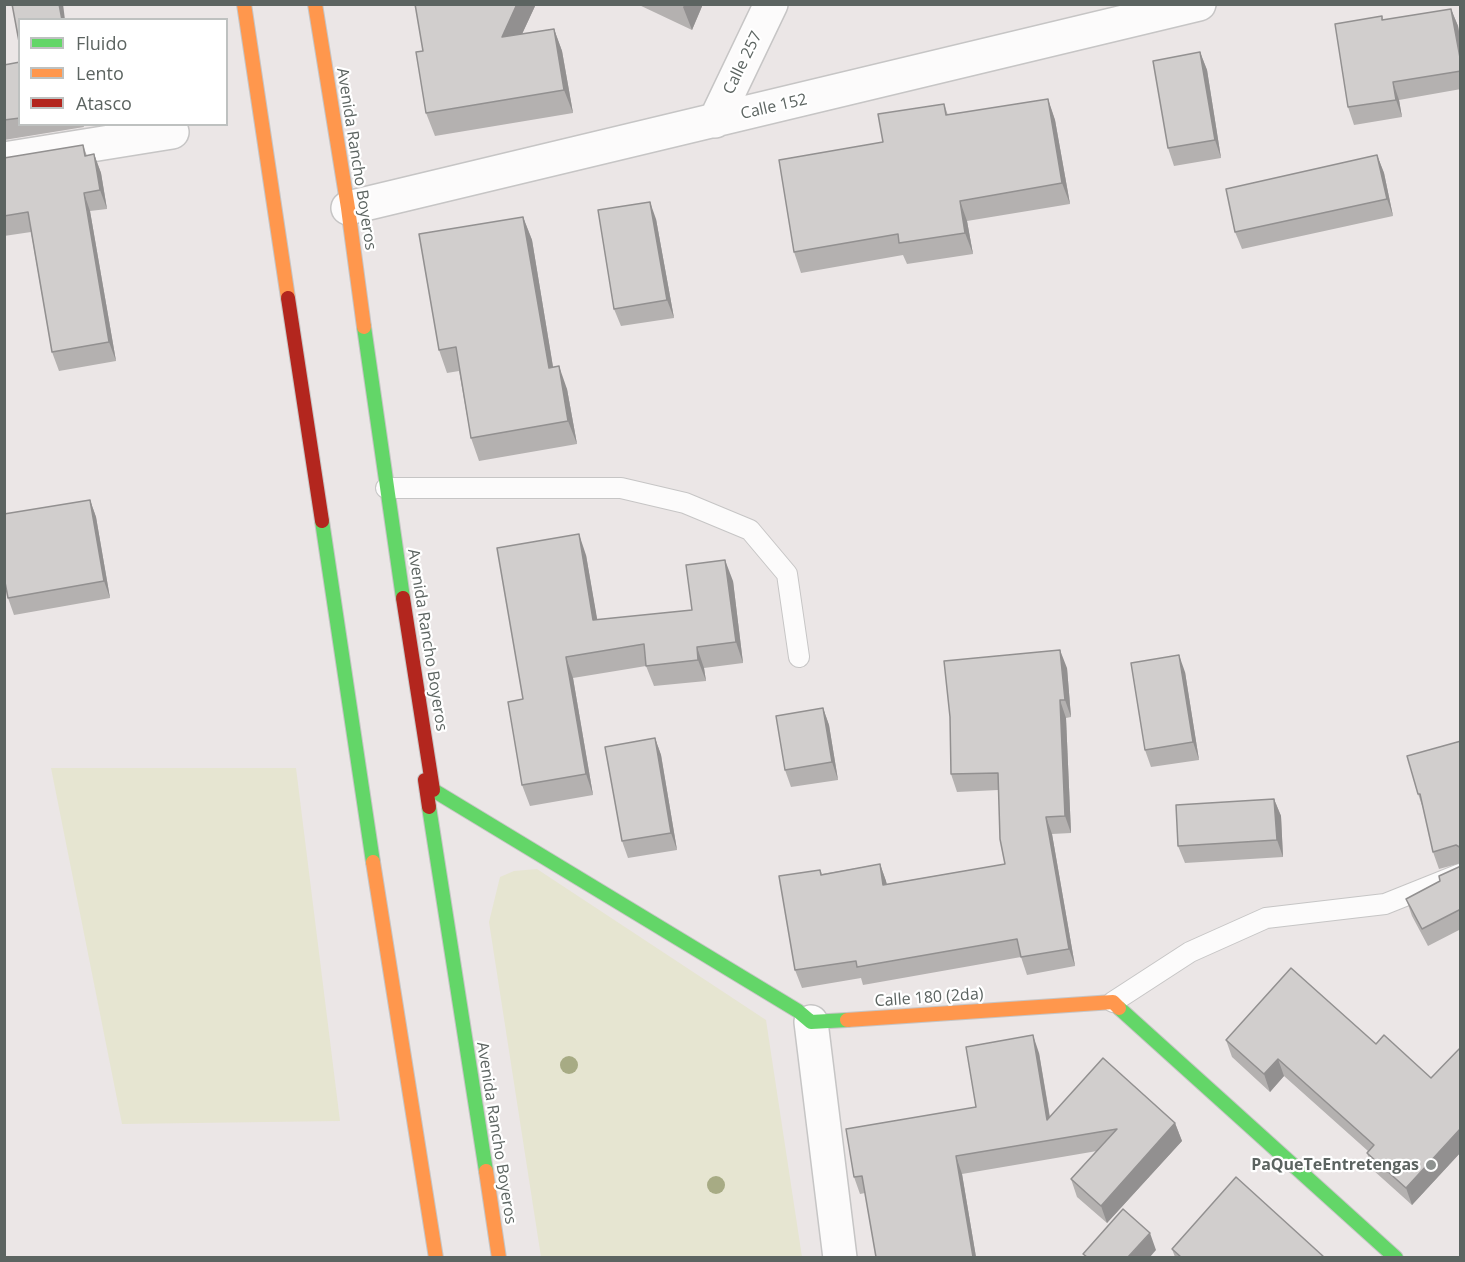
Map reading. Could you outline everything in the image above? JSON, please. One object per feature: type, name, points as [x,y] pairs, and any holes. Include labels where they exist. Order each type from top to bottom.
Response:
[{"type":"main road","points":[[244,4],[384,939],[436,1257]]},
{"type":"main road","name":"Avenida Rancho Boyeros","points":[[315,4],[348,208],[386,488],[433,789]]},
{"type":"main road","name":"Avenida Rancho Boyeros","points":[[433,789],[425,780],[499,1257]]},
{"type":"main road","points":[[433,789],[798,1011],[811,1022]]},
{"type":"main road","points":[[1113,1002],[1396,1257]]},
{"type":"main road","name":"Calle 180 (2da)","points":[[811,1022],[1113,1002]]},
{"type":"street","name":"Calle 257","points":[[715,121],[771,4]]},
{"type":"street","name":"Calle 152","points":[[348,208],[1199,4]]},
{"type":"street","points":[[4,159],[172,132]]},
{"type":"street","points":[[811,1022],[840,1257]]},
{"type":"lane","points":[[386,488],[621,488],[696,507],[750,530],[787,574],[799,657]]},
{"type":"lane","points":[[1113,1002],[1190,952],[1266,918],[1385,904],[1461,874]]},
{"type":"green space","points":[[51,768],[296,768],[340,1121],[122,1124]]},
{"type":"green space","points":[[537,869],[766,1020],[802,1257],[541,1257],[489,922],[500,877],[514,871]]},
{"type":"building","points":[[12,4],[59,4],[62,18],[18,18],[18,36]]},
{"type":"building","points":[[415,4],[517,4],[502,37],[554,29],[564,90],[426,113],[416,52],[423,51]]},
{"type":"building","points":[[1451,9],[1461,71],[1393,82],[1396,100],[1348,107],[1335,24],[1382,16],[1382,20]]},
{"type":"building","points":[[1200,52],[1215,140],[1168,148],[1153,61]]},
{"type":"building","points":[[18,62],[18,118],[4,120],[4,65]]},
{"type":"building","points":[[1048,99],[1062,183],[960,201],[965,233],[899,243],[898,234],[794,252],[779,160],[883,142],[878,114],[944,104],[946,115]]},
{"type":"building","points":[[83,145],[85,156],[94,154],[100,190],[84,193],[109,342],[52,352],[28,212],[4,216],[4,158]]},
{"type":"building","points":[[1377,155],[1387,199],[1235,232],[1226,189]]},
{"type":"building","points":[[650,202],[667,300],[614,309],[598,210]]},
{"type":"building","points":[[523,217],[549,368],[559,366],[568,421],[471,438],[456,347],[439,350],[419,234]]},
{"type":"building","points":[[90,500],[104,581],[8,598],[4,577],[4,514]]},
{"type":"building","points":[[579,534],[593,620],[692,610],[686,565],[725,560],[736,642],[697,647],[698,660],[646,666],[644,644],[566,657],[586,774],[522,785],[508,702],[523,699],[497,548]]},
{"type":"building","points":[[1060,650],[1065,700],[1060,700],[1065,816],[1046,817],[1069,949],[1021,957],[1017,939],[857,967],[856,961],[795,970],[779,876],[820,870],[821,875],[880,864],[883,885],[1005,864],[1000,839],[998,773],[951,774],[950,717],[944,661]]},
{"type":"building","points":[[1179,655],[1193,742],[1145,750],[1131,663]]},
{"type":"building","points":[[823,708],[832,762],[785,770],[776,716]]},
{"type":"building","points":[[655,738],[671,833],[622,841],[605,747]]},
{"type":"building","points":[[1461,741],[1461,848],[1456,845],[1433,852],[1420,794],[1418,794],[1407,756]]},
{"type":"building","points":[[1274,799],[1277,840],[1178,846],[1176,805]]},
{"type":"building","points":[[1461,866],[1461,909],[1422,929],[1406,899],[1440,881],[1439,876]]},
{"type":"building","points":[[1291,968],[1376,1044],[1384,1035],[1431,1078],[1461,1047],[1461,1128],[1406,1188],[1367,1153],[1374,1145],[1278,1059],[1264,1074],[1226,1040]]},
{"type":"building","points":[[1033,1035],[1047,1120],[1103,1058],[1175,1123],[1101,1206],[1071,1179],[1117,1129],[956,1156],[973,1257],[876,1257],[862,1176],[854,1177],[846,1129],[976,1107],[966,1047]]},
{"type":"building","points":[[1236,1177],[1324,1257],[1181,1257],[1172,1249]]},
{"type":"building","points":[[1123,1209],[1150,1233],[1128,1257],[1087,1257],[1083,1254]]},
{"type":"traffic: fast","points":[[364,327],[403,598]]},
{"type":"traffic: fast","points":[[322,521],[373,862]]},
{"type":"traffic: fast","points":[[433,790],[798,1011],[811,1022],[847,1020]]},
{"type":"traffic: fast","points":[[429,807],[486,1171]]},
{"type":"traffic: fast","points":[[1119,1008],[1396,1258]]},
{"type":"traffic: slow","points":[[244,4],[288,298]]},
{"type":"traffic: slow","points":[[315,4],[348,208],[364,327]]},
{"type":"traffic: slow","points":[[373,862],[436,1258]]},
{"type":"traffic: slow","points":[[847,1020],[1113,1002],[1119,1008]]},
{"type":"traffic: slow","points":[[486,1171],[499,1258]]},
{"type":"traffic: jam","points":[[288,298],[322,521]]},
{"type":"traffic: jam","points":[[403,598],[433,790],[425,780],[429,807]]},
{"type":"place","name":"PaQueTeEntretengas","points":[[1431,1165]]}]
